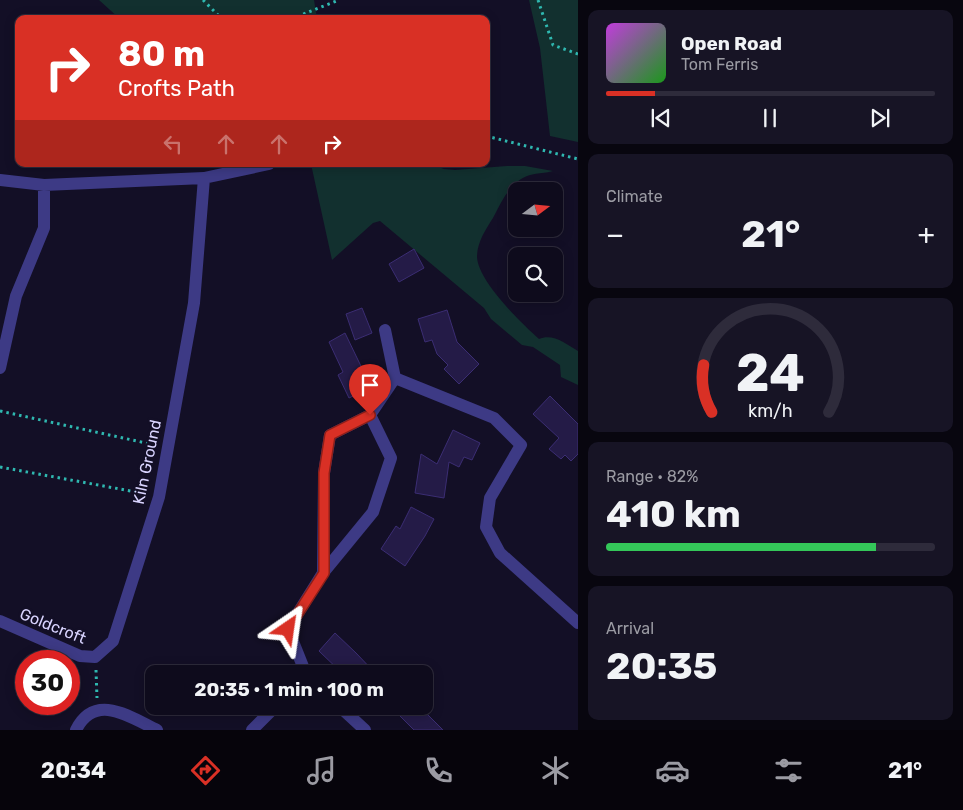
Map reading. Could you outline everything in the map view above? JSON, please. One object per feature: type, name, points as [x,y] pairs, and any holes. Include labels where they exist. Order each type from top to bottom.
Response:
[{"type":"street","points":[[0,180],[44,185],[204,178],[255,167]]},
{"type":"street","name":"Kiln Ground","points":[[95,657],[114,641],[159,497],[194,303],[204,178]]},
{"type":"street","points":[[0,368],[16,296],[44,228],[44,185]]},
{"type":"street","points":[[324,573],[324,473],[330,435],[370,415],[395,378],[385,330]]},
{"type":"street","points":[[395,378],[494,418],[521,445],[490,498],[486,527],[500,553],[578,623]]},
{"type":"street","points":[[302,665],[288,629],[324,573],[373,512],[391,458],[370,415]]},
{"type":"street","name":"Goldcroft","points":[[0,621],[80,656],[95,657]]},
{"type":"street","points":[[76,730],[81,719],[98,709],[117,711],[157,730]]},
{"type":"street","points":[[252,730],[267,715]]},
{"type":"street","points":[[349,715],[365,730]]},
{"type":"path","points":[[203,0],[218,15]]},
{"type":"path","points":[[301,15],[340,0]]},
{"type":"path","points":[[538,0],[553,45],[578,54]]},
{"type":"path","points":[[490,137],[578,159]]},
{"type":"path","points":[[0,411],[168,448]]},
{"type":"path","points":[[0,467],[159,497]]},
{"type":"path","points":[[95,657],[98,709]]},
{"type":"green space","points":[[99,0],[314,0],[316,15],[116,15]]},
{"type":"green space","points":[[529,0],[578,0],[578,142],[550,136],[540,48]]},
{"type":"green space","points":[[525,166],[553,171],[530,175],[517,182],[508,182],[508,192],[482,236],[477,257],[479,267],[492,289],[531,332],[539,339],[554,338],[578,351],[578,385],[561,377],[560,365],[533,347],[522,345],[491,319],[484,308],[380,221],[373,223],[332,260],[312,167],[438,167],[455,170]]},
{"type":"building","points":[[414,249],[424,268],[399,282],[389,264]]},
{"type":"building","points":[[362,308],[372,333],[355,340],[346,314]]},
{"type":"building","points":[[447,310],[457,342],[479,364],[459,384],[444,369],[448,365],[437,354],[432,340],[425,342],[418,319]]},
{"type":"building","points":[[345,333],[371,387],[349,398],[338,375],[343,372],[329,342]]},
{"type":"building","points":[[550,396],[578,424],[578,454],[571,461],[565,455],[561,459],[549,449],[559,438],[533,414]]},
{"type":"building","points":[[453,430],[480,443],[472,460],[464,457],[459,467],[449,462],[444,498],[415,493],[421,454],[437,464]]},
{"type":"building","points":[[411,507],[434,519],[405,566],[381,549],[396,526],[400,529]]},
{"type":"building","points":[[335,633],[367,665],[334,665],[319,651]]},
{"type":"building","points":[[399,715],[428,715],[443,730],[414,730]]},
{"type":"route","points":[[288,629],[324,573],[324,473],[330,435],[370,415]]}]
